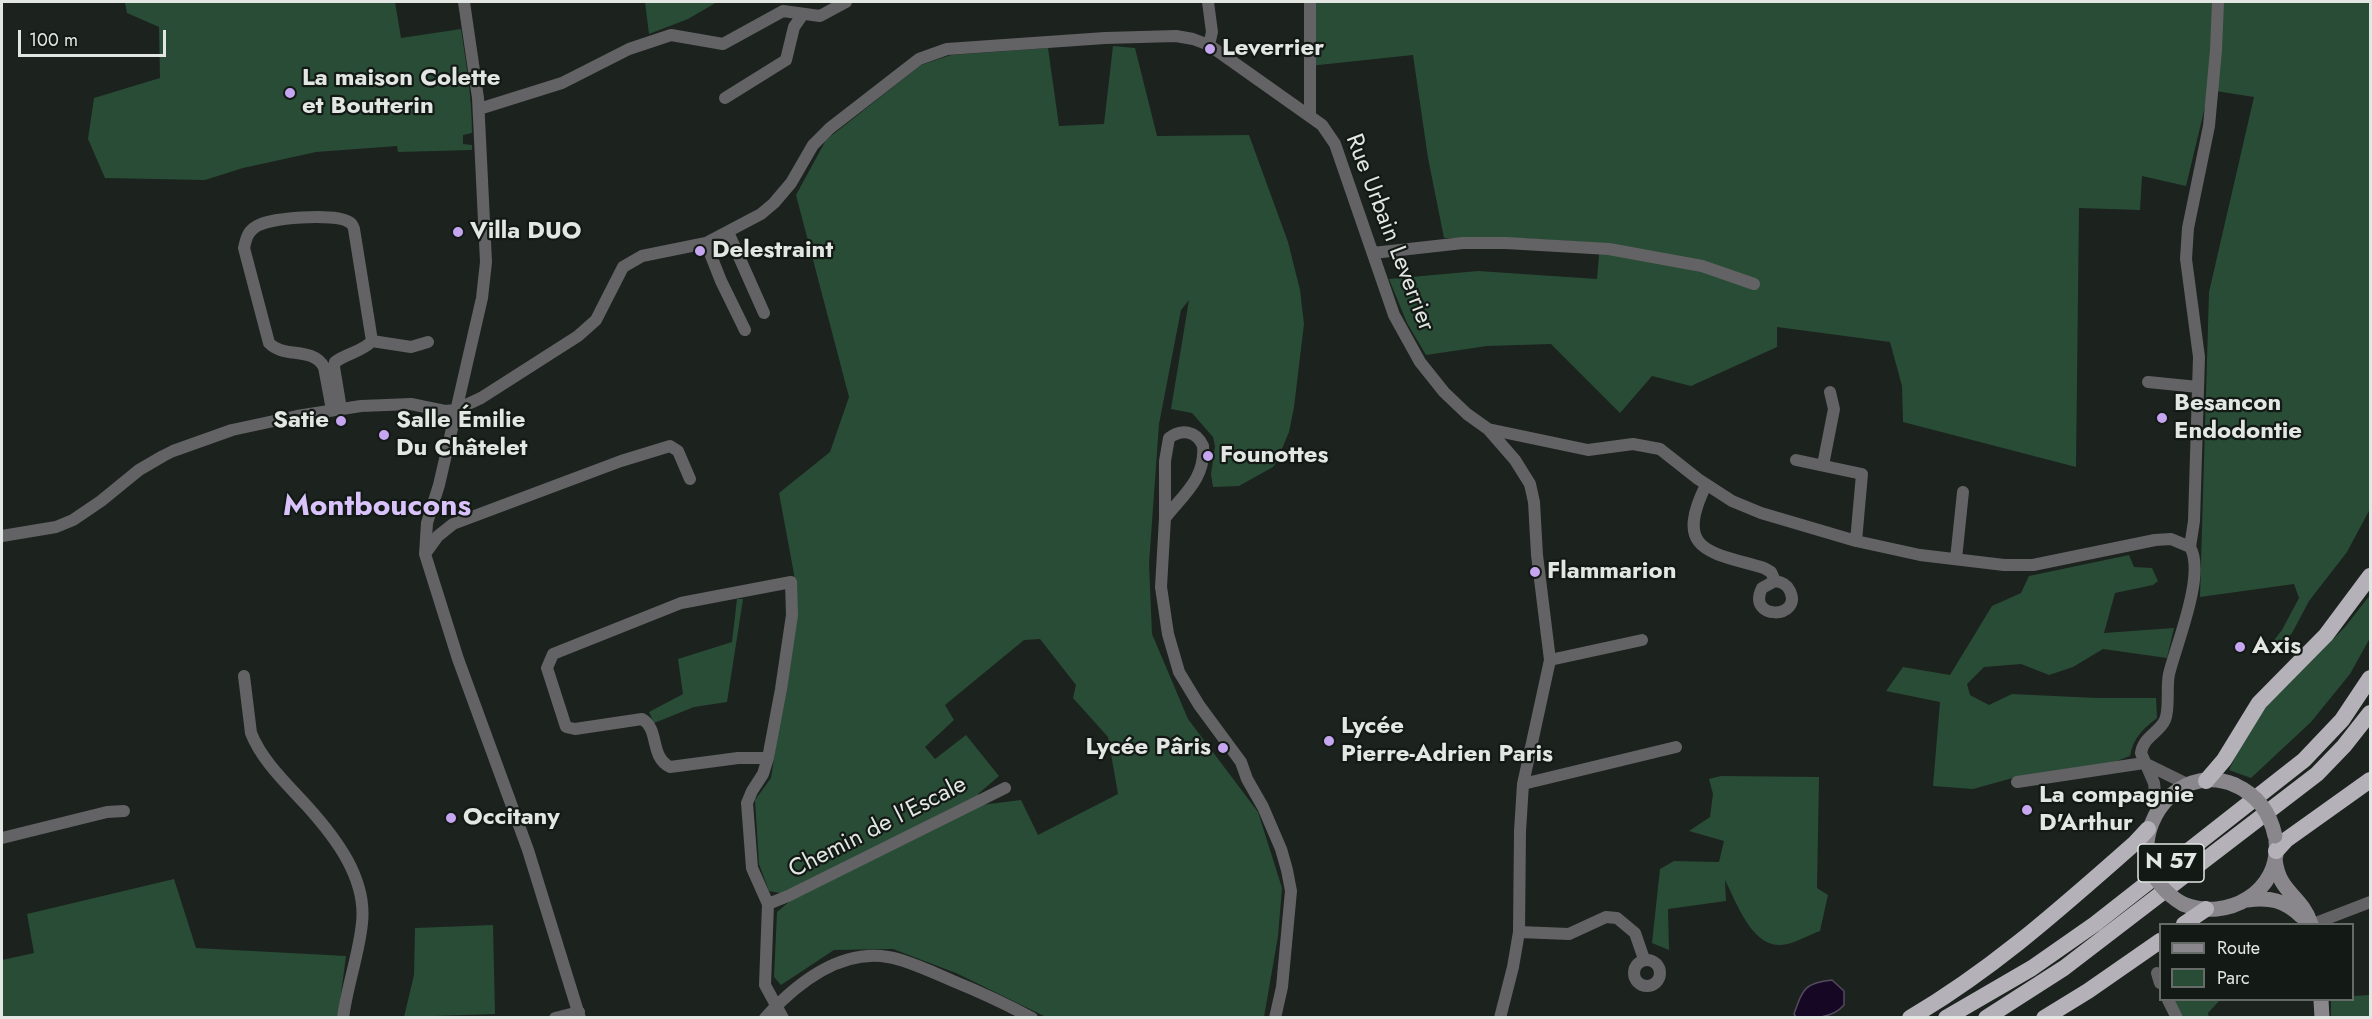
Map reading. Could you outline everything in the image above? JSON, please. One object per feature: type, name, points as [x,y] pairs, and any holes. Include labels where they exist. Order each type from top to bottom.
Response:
[{"type":"highway","points":[[2206,781],[2224,760],[2259,703],[2326,635],[2370,576]]},
{"type":"highway","name":"N 57","points":[[1946,1017],[2032,968],[2095,924],[2304,760],[2342,720],[2370,678]]},
{"type":"highway","name":"N 57","points":[[1986,1017],[2073,962],[2317,774],[2344,746],[2370,713]]},
{"type":"highway","points":[[2275,849],[2370,780]]},
{"type":"highway","points":[[1910,1017],[1951,994],[2020,943],[2135,843],[2148,829]]},
{"type":"highway","points":[[2185,923],[2206,909]]},
{"type":"highway","points":[[2044,1017],[2088,991],[2159,942]]},
{"type":"main road","points":[[2310,923],[2287,905],[2278,901],[2262,898],[2247,900],[2230,907],[2206,909],[2183,904],[2162,888],[2153,876],[2146,847],[2148,829],[2157,811],[2168,797],[2189,785],[2206,781],[2220,781],[2235,785],[2253,795],[2264,808],[2273,826],[2277,874],[2281,883],[2307,911],[2311,923]]},
{"type":"main road","points":[[2247,900],[2267,877],[2275,849]]},
{"type":"main road","points":[[2321,1001],[2322,1017]]},
{"type":"street","points":[[464,2],[479,109],[486,262],[482,298],[455,410],[440,485],[427,523],[425,554],[458,659],[528,850],[580,1015],[555,1017]]},
{"type":"street","points":[[479,109],[562,84],[629,49],[671,35],[723,44],[783,11],[820,16],[846,2]]},
{"type":"street","points":[[1208,2],[1212,32],[1209,45]]},
{"type":"street","points":[[1310,2],[1310,115]]},
{"type":"street","points":[[2157,811],[2156,792],[2141,753],[2142,747],[2166,718],[2169,674],[2190,605],[2194,557],[2190,547],[2194,521],[2198,387],[2197,334],[2186,259],[2188,228],[2209,126],[2218,2]]},
{"type":"street","points":[[725,98],[786,60],[794,27],[803,14]]},
{"type":"street","name":"Rue Urbain Leverrier","points":[[455,410],[481,398],[578,336],[596,320],[623,267],[642,256],[706,243],[760,214],[774,203],[791,183],[813,145],[830,128],[919,59],[946,49],[1105,38],[1176,36],[1209,45],[1322,125],[1335,144],[1394,315],[1420,362],[1444,392],[1467,414],[1488,429],[1588,450],[1633,444],[1660,449],[1732,501],[1761,513],[1856,541],[1920,555],[2004,566],[2033,565],[2156,540],[2171,539],[2190,547]]},
{"type":"street","points":[[336,410],[321,361],[310,355],[281,352],[269,343],[244,248],[246,237],[255,226],[289,218],[339,218],[351,223],[354,229],[372,341]]},
{"type":"street","points":[[728,232],[764,314]]},
{"type":"street","points":[[706,243],[721,281],[745,330]]},
{"type":"street","points":[[1373,253],[1463,243],[1598,249],[1702,266],[1754,284]]},
{"type":"street","points":[[336,410],[335,362],[345,355],[363,349],[372,341]]},
{"type":"street","points":[[372,341],[411,347],[428,342]]},
{"type":"street","points":[[2148,382],[2198,387]]},
{"type":"street","points":[[1823,465],[1834,409],[1830,392]]},
{"type":"street","points":[[2,536],[56,526],[73,520],[139,470],[173,451],[232,430],[336,410],[411,404],[445,411],[455,410]]},
{"type":"street","points":[[1488,429],[1515,460],[1530,484],[1534,502],[1537,555],[1550,660],[1523,784],[1519,932],[1500,1017]]},
{"type":"street","points":[[1165,518],[1196,483],[1200,473],[1203,446],[1195,435],[1186,432],[1175,434],[1167,442],[1165,461],[1165,518],[1161,587],[1168,634],[1179,672],[1199,705],[1241,762],[1281,849],[1287,870],[1290,891],[1282,987],[1275,1017]]},
{"type":"street","points":[[425,554],[438,536],[453,524],[670,446],[678,450],[690,479]]},
{"type":"street","points":[[1796,460],[1862,474],[1856,541]]},
{"type":"street","points":[[1707,485],[1697,504],[1692,525],[1701,545],[1713,553],[1764,568],[1771,572],[1775,580]]},
{"type":"street","points":[[1956,559],[1963,492]]},
{"type":"street","points":[[768,759],[738,758],[670,767],[664,764],[657,755],[654,737],[646,721],[642,719],[575,729],[566,727],[547,668],[549,659],[553,654],[681,603],[791,582],[792,615],[782,689],[768,759],[763,774],[747,803],[752,868],[768,904],[765,985],[775,1007],[783,1017]]},
{"type":"street","points":[[1550,660],[1642,640]]},
{"type":"street","points":[[244,676],[254,741],[262,755],[327,827],[341,847],[354,875],[361,902],[362,922],[342,1017]]},
{"type":"street","points":[[1523,784],[1676,747]]},
{"type":"street","points":[[2017,782],[2144,763],[2189,785]]},
{"type":"street","name":"Chemin de l'Escale","points":[[768,904],[1005,788]]},
{"type":"street","points":[[2,838],[107,812],[124,811]]},
{"type":"street","points":[[2314,923],[2370,902]]},
{"type":"street","points":[[1519,932],[1569,934],[1606,917],[1617,918],[1635,933],[1644,959]]},
{"type":"street","points":[[765,1017],[813,975],[854,958],[888,957],[937,974],[1032,1017]]},
{"type":"street","points":[[2169,1001],[2177,1017]]},
{"type":"green space","name":"La maison Colette et Boutterin","points":[[125,2],[395,2],[401,38],[461,29],[472,120],[472,133],[463,135],[463,144],[472,145],[472,150],[398,152],[397,146],[316,152],[243,168],[205,180],[105,178],[88,139],[94,98],[160,78],[159,27],[127,13]]},
{"type":"green space","points":[[645,2],[717,2],[688,19],[649,34]]},
{"type":"green space","points":[[1306,2],[2370,2],[2370,509],[2347,552],[2309,601],[2292,633],[2272,655],[2271,644],[2282,630],[2299,598],[2294,584],[2200,597],[2209,292],[2254,97],[2209,90],[2186,186],[2142,176],[2140,210],[2079,208],[2076,467],[1903,422],[1902,386],[1890,342],[1777,327],[1777,347],[1691,386],[1652,376],[1620,413],[1551,344],[1487,346],[1426,355],[1407,323],[1389,279],[1478,271],[1597,279],[1600,243],[1520,238],[1444,238],[1428,158],[1413,55],[1309,66]]},
{"type":"green space","points":[[1113,46],[1135,48],[1157,136],[1249,135],[1288,242],[1300,290],[1304,324],[1289,432],[1273,467],[1239,486],[1213,487],[1211,474],[1215,446],[1213,437],[1192,413],[1171,409],[1189,300],[1181,310],[1159,424],[1149,564],[1152,634],[1188,719],[1258,812],[1282,888],[1278,936],[1264,1017],[1046,1017],[956,973],[893,949],[834,950],[781,985],[774,977],[777,912],[790,901],[981,805],[1021,800],[1038,835],[1118,794],[1108,737],[1073,698],[1076,685],[1040,639],[1024,640],[945,705],[954,720],[925,747],[935,759],[966,735],[999,776],[978,794],[979,797],[785,894],[769,891],[759,864],[755,800],[771,778],[795,622],[794,574],[779,493],[830,452],[849,397],[796,195],[826,140],[921,65],[951,55],[1048,48],[1059,126],[1104,124]]},
{"type":"green space","points":[[2129,555],[2134,567],[2152,568],[2158,581],[2153,585],[2115,593],[2104,633],[2174,628],[2167,658],[2103,649],[2073,667],[2049,675],[2021,664],[1984,667],[1967,684],[1970,695],[1989,705],[2012,694],[2156,698],[2157,718],[2139,734],[2130,756],[2114,762],[2020,776],[1973,789],[1933,786],[1940,702],[1886,691],[1903,667],[1950,675],[1992,606],[2021,593],[2029,576]]},
{"type":"green space","points":[[2370,595],[2370,638],[2350,674],[2311,722],[2251,778],[2229,770],[2248,730],[2259,714],[2345,627]]},
{"type":"green space","points":[[737,599],[743,599],[727,702],[694,707],[654,723],[649,712],[683,694],[678,659],[732,642]]},
{"type":"green space","points":[[1721,776],[1819,777],[1817,888],[1828,895],[1820,931],[1790,943],[1780,945],[1770,943],[1761,938],[1746,921],[1725,880],[1726,901],[1668,909],[1669,950],[1652,943],[1660,869],[1674,861],[1719,862],[1724,841],[1689,831],[1710,817],[1713,794],[1709,779]]},
{"type":"green space","points":[[174,879],[196,948],[346,956],[338,1017],[2,1018],[2,960],[34,953],[27,914]]},
{"type":"green space","points":[[493,925],[495,1014],[404,1017],[414,975],[415,928]]},
{"type":"green space","points":[[2370,995],[2370,1017],[2331,1017],[2331,1001],[2354,1001],[2354,996]]},
{"type":"green space","points":[[2175,1001],[2219,1001],[2208,1013],[2209,1018],[2183,1017]]},
{"type":"shaded area","points":[[1832,980],[1844,991],[1844,1005],[1828,1015],[1796,1017],[1794,1014],[1806,989],[1810,985]]},
{"type":"place","name":"Leverrier","points":[[1210,49]]},
{"type":"place","name":"La maison Colette et Boutterin","points":[[290,93]]},
{"type":"place","name":"Villa DUO","points":[[458,232]]},
{"type":"place","name":"Delestraint","points":[[700,251]]},
{"type":"place","name":"Besancon Endodontie","points":[[2162,418]]},
{"type":"place","name":"Satie","points":[[341,421]]},
{"type":"place","name":"Salle Émilie Du Châtelet","points":[[384,435]]},
{"type":"place","name":"Founottes","points":[[1208,456]]},
{"type":"place","name":"Flammarion","points":[[1535,572]]},
{"type":"place","name":"Axis","points":[[2240,647]]},
{"type":"place","name":"Lycée Pierre-Adrien Paris","points":[[1329,741]]},
{"type":"place","name":"Lycée Pâris","points":[[1223,748]]},
{"type":"place","name":"La compagnie D'Arthur","points":[[2027,810]]},
{"type":"place","name":"Occitany","points":[[451,818]]},
{"type":"district","name":"Montboucons","points":[[377,508]]}]
